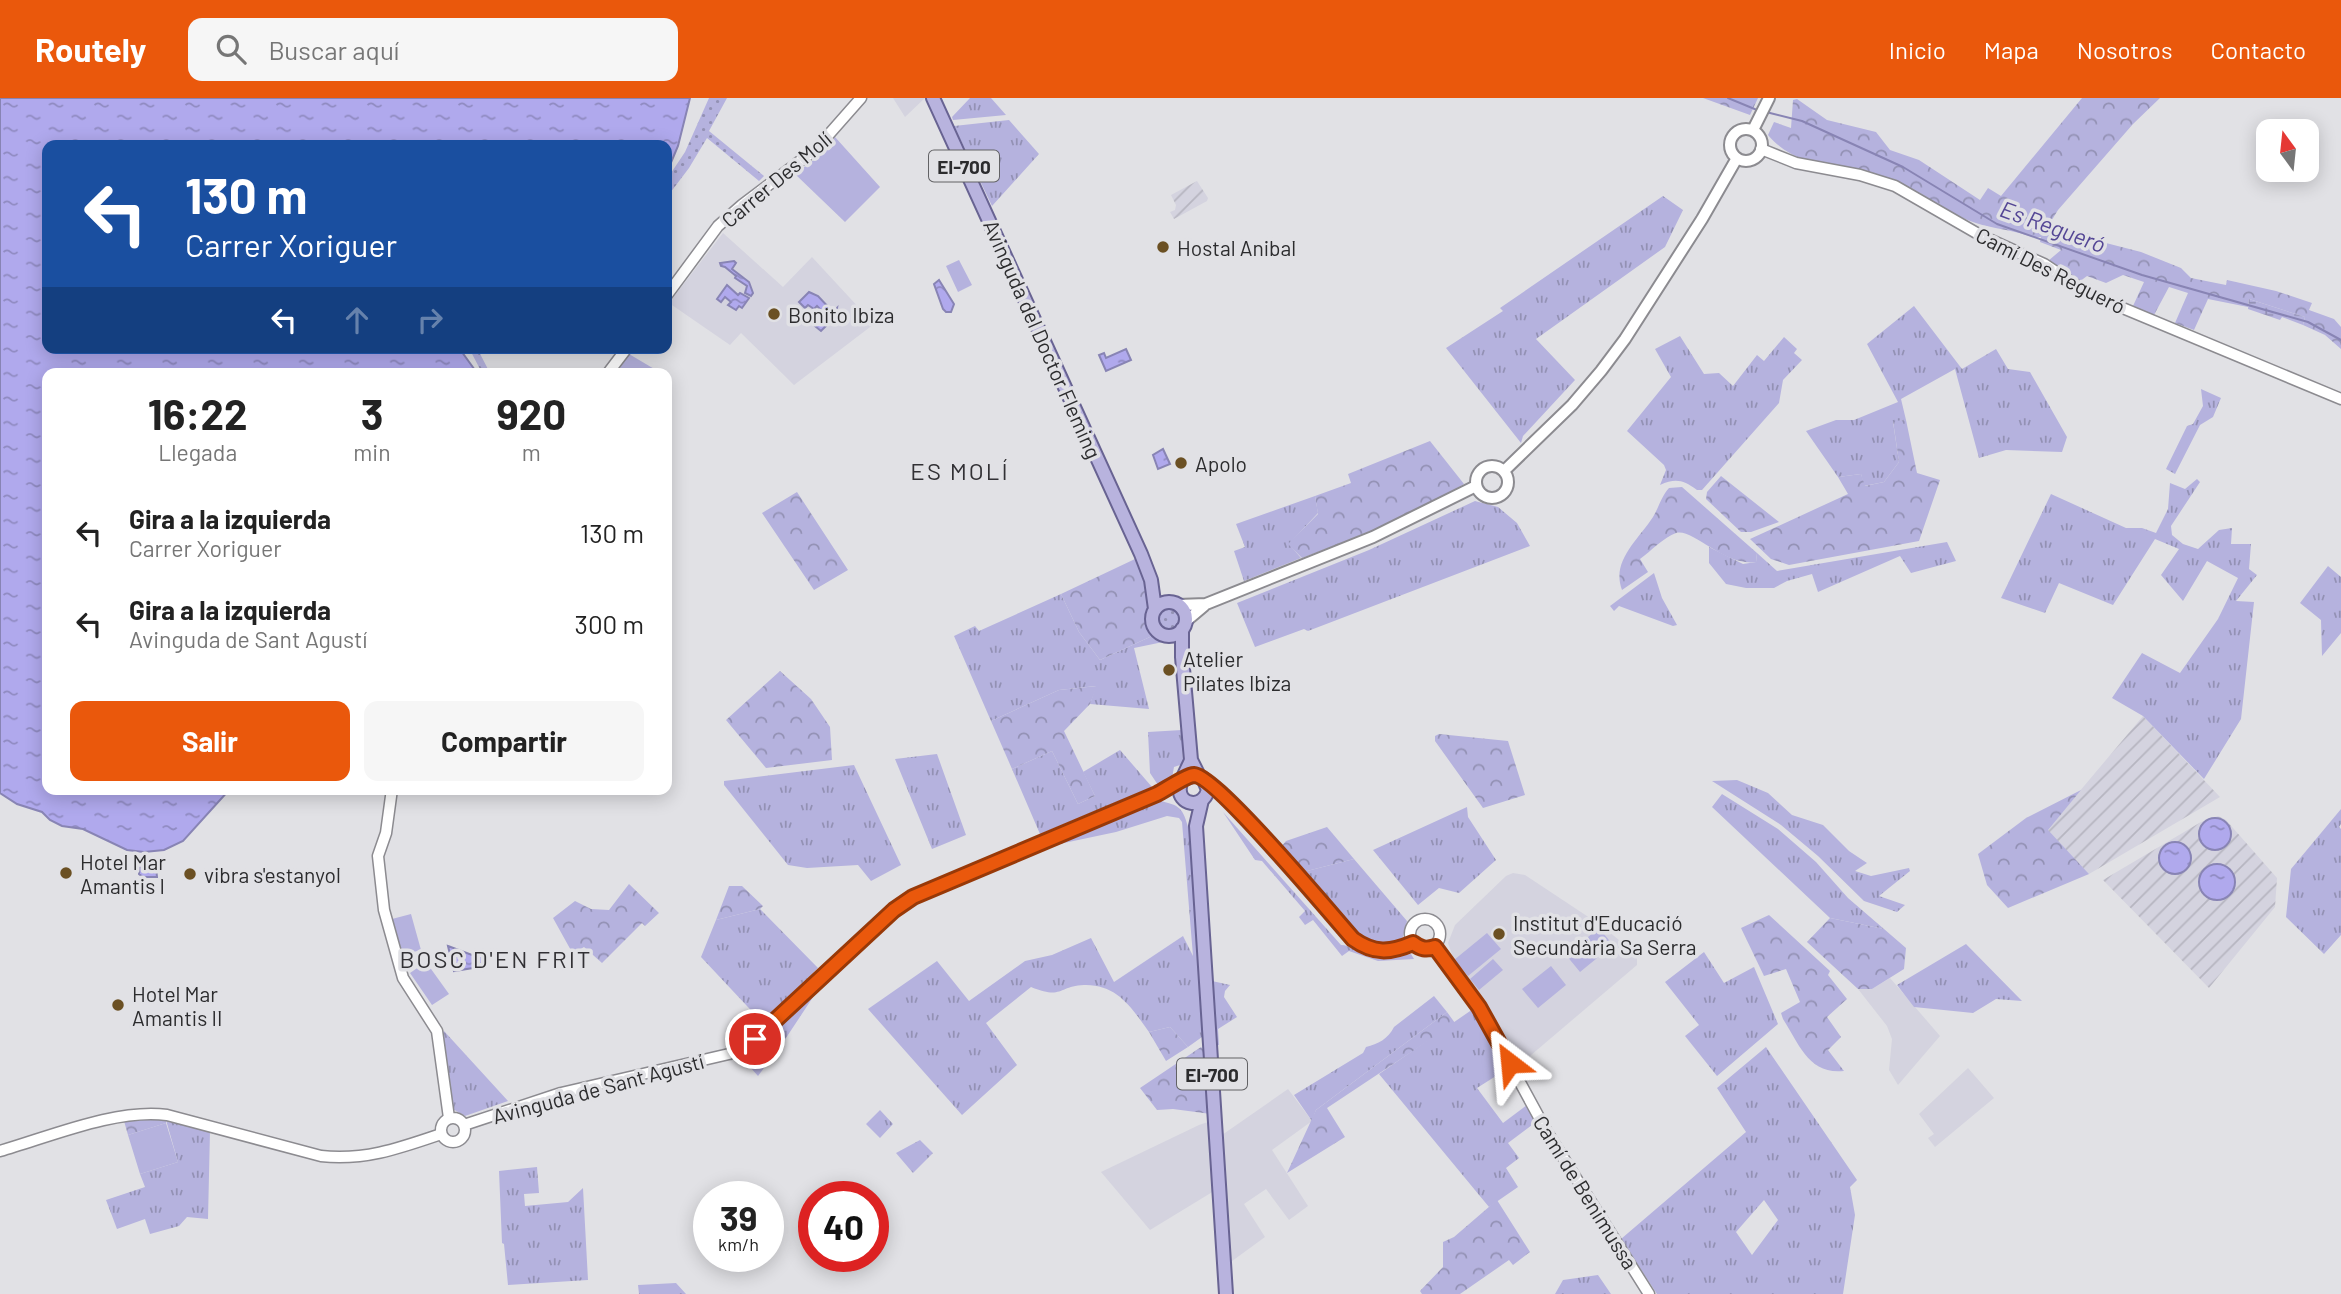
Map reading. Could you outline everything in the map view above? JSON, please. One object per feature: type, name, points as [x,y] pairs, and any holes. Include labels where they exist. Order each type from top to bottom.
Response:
[{"type":"main road","name":"Avinguda del Doctor Fleming","points":[[933,98],[1151,580],[1156,609]]},
{"type":"main road","points":[[1753,130],[1768,101]]},
{"type":"main road","points":[[1753,130],[1759,136],[1761,149],[1751,159],[1737,158],[1730,146],[1731,138],[1738,131],[1753,130]]},
{"type":"main road","points":[[1504,471],[1572,405],[1625,339],[1702,219],[1737,158]]},
{"type":"main road","points":[[1492,466],[1504,471],[1508,484],[1505,492],[1499,497],[1485,497],[1476,486],[1476,476],[1483,468],[1492,466]]},
{"type":"main road","points":[[1156,609],[1165,603],[1206,604],[1383,533],[1476,486]]},
{"type":"main road","name":"Avinguda del Doctor Fleming","points":[[1151,580],[1164,596],[1176,604]]},
{"type":"main road","name":"EI-700","points":[[1176,604],[1185,613],[1182,657],[1191,761],[1208,793],[1203,799],[1196,826],[1226,1294]]},
{"type":"main road","points":[[1164,635],[1173,635],[1206,604]]},
{"type":"main road","name":"EI-700","points":[[1156,609],[1153,624],[1182,657]]},
{"type":"main road","name":"EI-700","points":[[1191,761],[1180,792],[1196,826]]},
{"type":"main road","points":[[1183,780],[1191,775],[1203,780]]},
{"type":"main road","points":[[1185,800],[1195,803],[1203,799]]},
{"type":"street","name":"Carrer Des Molí","points":[[672,288],[718,226],[741,205],[816,149],[861,98]]},
{"type":"street","name":"Camí Des Regueró","points":[[1761,149],[1796,163],[1860,175],[1895,186],[1980,235],[2044,264],[2089,293],[2341,399]]},
{"type":"street","points":[[612,368],[622,354]]},
{"type":"street","name":"Avinguda de Sant Agustí","points":[[464,1125],[561,1093],[729,1054],[755,1039],[894,910],[913,897],[1157,794],[1183,780]]},
{"type":"street","points":[[1203,780],[1237,807],[1353,939],[1375,951],[1396,950],[1413,943]]},
{"type":"street","points":[[1157,794],[1185,800]]},
{"type":"street","points":[[391,795],[386,833],[378,856],[384,910],[403,978],[437,1031],[449,1118]]},
{"type":"street","points":[[1203,799],[1226,798]]},
{"type":"street","points":[[1426,919],[1438,925],[1441,933],[1435,947],[1427,950],[1413,943],[1410,937],[1414,924],[1426,919]]},
{"type":"street","name":"Camí de Benimussa","points":[[1435,947],[1479,1007],[1547,1132],[1649,1294]]},
{"type":"street","points":[[0,1151],[124,1116],[147,1113],[167,1115],[321,1156],[342,1159],[378,1155],[441,1134]]},
{"type":"street","points":[[449,1118],[458,1118],[464,1125],[464,1135],[457,1142],[447,1141],[441,1134],[441,1124],[449,1118]]},
{"type":"shaded area","points":[[893,98],[925,98],[905,117]]},
{"type":"shaded area","points":[[1197,181],[1208,198],[1207,201],[1174,219],[1170,212],[1175,210],[1176,205],[1171,195]]},
{"type":"shaded area","name":"Bonito Ibiza","points":[[723,233],[783,287],[812,257],[874,324],[794,385],[741,333],[730,345],[672,305],[672,299]]},
{"type":"shaded area","points":[[2143,716],[2220,797],[2089,874],[2047,830]]},
{"type":"shaded area","points":[[2218,816],[2226,820],[2277,878],[2275,907],[2209,988],[2103,880],[2201,822]]},
{"type":"shaded area","points":[[1513,873],[1525,875],[1602,926],[1637,955],[1637,965],[1524,1061],[1518,1063],[1477,993],[1456,966],[1448,943],[1455,925],[1506,876]]},
{"type":"shaded area","points":[[1890,978],[1940,1036],[1898,1085],[1889,1070],[1892,1039],[1887,1026],[1858,989],[1872,989]]},
{"type":"shaded area","points":[[1968,1068],[1994,1098],[1935,1147],[1928,1138],[1934,1134],[1919,1114]]},
{"type":"shaded area","points":[[1288,1089],[1312,1121],[1272,1150],[1308,1206],[1289,1220],[1266,1189],[1244,1204],[1265,1237],[1228,1264],[1214,1191],[1150,1230],[1101,1172],[1211,1121],[1222,1135]]},
{"type":"green space","points":[[709,98],[727,98],[709,131],[764,176],[759,181],[707,138],[672,190],[672,172],[685,152]]},
{"type":"green space","points":[[970,98],[991,98],[1006,115],[953,120],[952,117]]},
{"type":"green space","points":[[1703,98],[1758,98],[1750,115]]},
{"type":"green space","points":[[2082,98],[2160,98],[2133,124],[2058,210],[2050,223],[2068,231],[2088,233],[2106,243],[2141,252],[2181,268],[2191,278],[2226,285],[2227,280],[2276,291],[2312,303],[2309,310],[2334,319],[2341,327],[2341,349],[2325,335],[2303,325],[2305,317],[2249,299],[2248,307],[2208,299],[2194,330],[2175,323],[2188,293],[2169,287],[2154,315],[2133,306],[2144,282],[2123,275],[2106,283],[2087,276],[2079,282],[2048,261],[2061,250],[2040,242],[2041,237],[1969,221],[1892,180],[1809,162],[1780,147],[1768,135],[1774,122],[1791,128],[1793,100],[1797,99],[1827,120],[1876,132],[1890,150],[1919,160],[1980,200],[1988,188],[2001,196]]},
{"type":"green space","points":[[1009,120],[1039,154],[992,206],[954,126]]},
{"type":"green space","points":[[835,137],[880,187],[845,222],[795,174],[819,156]]},
{"type":"green space","points":[[1663,196],[1683,210],[1665,247],[1536,339],[1575,380],[1523,436],[1521,443],[1446,348],[1503,311],[1500,308]]},
{"type":"green space","points":[[959,260],[972,285],[958,292],[946,266]]},
{"type":"green space","points":[[2249,299],[2305,317],[2303,325],[2248,309]]},
{"type":"green space","points":[[1914,306],[1962,369],[1996,349],[2008,369],[2030,372],[2067,437],[2062,452],[2006,450],[1979,458],[1955,369],[1901,399],[1906,420],[1893,422],[1899,462],[1884,482],[1864,486],[1861,474],[1838,477],[1806,431],[1836,420],[1854,420],[1898,402],[1867,344]]},
{"type":"green space","points":[[1680,336],[1704,374],[1719,373],[1733,386],[1757,355],[1764,361],[1784,337],[1797,349],[1794,353],[1802,360],[1783,380],[1779,403],[1702,490],[1679,481],[1660,485],[1666,470],[1664,465],[1627,431],[1671,377],[1655,349]]},
{"type":"green space","points":[[472,354],[480,354],[487,368],[479,368]]},
{"type":"green space","points":[[629,354],[653,368],[620,368]]},
{"type":"green space","points":[[2201,389],[2221,398],[2213,417],[2200,425],[2175,474],[2166,469],[2187,426],[2193,424],[2203,406]]},
{"type":"green space","points":[[1906,420],[1917,473],[1940,480],[1919,541],[1789,565],[1771,559],[1750,539],[1848,494],[1838,477],[1861,474],[1865,486],[1884,482],[1899,462],[1893,421]]},
{"type":"green space","points":[[1430,441],[1464,484],[1405,516],[1302,558],[1288,544],[1318,514],[1315,496],[1351,483],[1348,474]]},
{"type":"green space","points":[[1721,476],[1779,522],[1751,532],[1741,532],[1706,499],[1707,492]]},
{"type":"green space","points":[[2197,479],[2200,482],[2171,526],[2172,535],[2183,544],[2198,549],[2219,530],[2232,528],[2231,544],[2251,544],[2249,569],[2257,575],[2236,601],[2254,602],[2241,719],[2204,779],[2143,716],[2112,698],[2142,653],[2180,673],[2218,619],[2238,578],[2207,561],[2183,601],[2161,575],[2179,549],[2155,539],[2113,605],[2059,583],[2045,613],[2001,598],[2051,494],[2126,528],[2142,528],[2156,533],[2168,509],[2170,483],[2185,489]]},
{"type":"green space","points":[[1682,487],[1757,553],[1756,562],[1733,559],[1691,536],[1676,533],[1640,559],[1648,572],[1622,590],[1620,570],[1628,551],[1653,517],[1669,488]]},
{"type":"green space","points":[[797,492],[848,570],[814,590],[762,513]]},
{"type":"green space","points":[[1315,496],[1318,513],[1289,544],[1301,558],[1244,581],[1234,551],[1245,547],[1236,524]]},
{"type":"green space","points":[[1475,501],[1498,507],[1517,523],[1530,546],[1308,631],[1304,629],[1255,647],[1237,603],[1369,550]]},
{"type":"green space","points":[[1947,542],[1956,561],[1911,573],[1900,556],[1818,592],[1812,574],[1774,588],[1746,588],[1726,584],[1709,563],[1709,547],[1743,564],[1756,562],[1757,553],[1777,571]]},
{"type":"green space","points":[[1135,559],[1149,594],[1145,622],[1152,636],[1100,660],[1079,632],[1061,594]]},
{"type":"green space","points":[[2328,566],[2341,577],[2341,633],[2322,656],[2321,620],[2300,603]]},
{"type":"green space","points":[[1654,573],[1662,598],[1677,625],[1673,626],[1619,606],[1614,611],[1610,606]]},
{"type":"green space","points":[[1061,594],[1079,632],[1100,660],[1152,636],[1163,642],[1134,648],[1149,709],[1090,704],[1096,686],[1059,690],[991,721],[954,636],[975,626],[979,631]]},
{"type":"green space","points":[[1169,606],[1178,610],[1182,619],[1178,628],[1169,632],[1160,628],[1156,619],[1160,610]]},
{"type":"green space","points":[[780,671],[811,699],[830,727],[832,760],[766,768],[726,720]]},
{"type":"green space","points":[[1097,686],[1090,704],[1064,731],[1095,796],[1078,804],[1052,751],[1012,769],[991,721],[1059,690]]},
{"type":"green space","points":[[1182,730],[1183,764],[1174,767],[1172,778],[1158,785],[1150,773],[1148,732]]},
{"type":"green space","points":[[1439,734],[1508,741],[1525,795],[1483,808],[1435,741],[1435,736]]},
{"type":"green space","points":[[1120,750],[1152,787],[1040,834],[1012,769],[1052,751],[1078,804],[1095,796],[1083,772]]},
{"type":"green space","points":[[937,754],[966,835],[932,849],[895,759]]},
{"type":"green space","points":[[854,765],[901,865],[871,881],[858,865],[807,868],[788,865],[724,785],[724,781]]},
{"type":"green space","points":[[1737,780],[1768,793],[1792,815],[1823,825],[1849,851],[1867,863],[1855,871],[1871,876],[1909,868],[1910,871],[1879,896],[1905,905],[1897,912],[1864,901],[1818,856],[1781,825],[1712,781]]},
{"type":"green space","points":[[2081,790],[2048,830],[2089,874],[2008,908],[1987,885],[1978,854],[2026,818]]},
{"type":"green space","points":[[1722,794],[1778,829],[1816,862],[1848,898],[1884,929],[1830,918],[1712,807]]},
{"type":"green space","points":[[1158,800],[1178,807],[1188,827],[1192,827],[1205,1030],[1202,1037],[1188,1047],[1170,1027],[1149,1032],[1122,999],[1115,993],[1096,986],[1076,986],[1055,992],[1031,987],[986,1023],[1017,1065],[962,1115],[868,1009],[937,961],[969,1001],[1025,961],[1052,955],[1091,938],[1114,982],[1183,936],[1193,956],[1182,822],[1179,818],[1167,816],[1116,832],[1045,847]]},
{"type":"green space","points":[[1467,807],[1468,817],[1496,860],[1459,893],[1439,888],[1418,905],[1373,850]]},
{"type":"green space","points":[[2341,809],[2341,935],[2324,954],[2286,917],[2291,869]]},
{"type":"green space","points":[[1223,812],[1341,945],[1372,958],[1383,959],[1411,954],[1414,959],[1378,961],[1349,951],[1342,956],[1313,920],[1305,925],[1299,917],[1305,911],[1262,861],[1255,860]]},
{"type":"green space","points":[[1327,827],[1354,859],[1303,872],[1281,847],[1286,841]]},
{"type":"green space","points":[[1354,859],[1407,921],[1402,940],[1382,945],[1366,940],[1347,923],[1303,872]]},
{"type":"green space","points":[[629,884],[659,913],[645,926],[642,923],[602,963],[584,947],[573,954],[553,918],[575,901],[591,909],[609,910]]},
{"type":"green space","points":[[729,886],[742,886],[763,906],[716,920]]},
{"type":"green space","points":[[760,909],[818,968],[762,1022],[701,957],[716,920]]},
{"type":"green space","points":[[411,914],[421,950],[402,955],[392,919]]},
{"type":"green space","points":[[1769,915],[1830,971],[1828,975],[1847,999],[1827,1017],[1841,1037],[1828,1050],[1844,1071],[1832,1071],[1814,1063],[1806,1056],[1783,1019],[1781,1013],[1800,1002],[1786,969],[1764,976],[1741,928]]},
{"type":"green space","points":[[1830,918],[1884,929],[1906,948],[1904,969],[1872,989],[1858,989],[1807,942]]},
{"type":"green space","points":[[1599,928],[1613,945],[1580,972],[1566,955]]},
{"type":"green space","points":[[1487,933],[1501,949],[1468,976],[1454,960]]},
{"type":"green space","points":[[1966,944],[2022,1001],[1996,999],[1973,1013],[1914,1007],[1897,985]]},
{"type":"green space","points":[[1704,952],[1724,983],[1754,967],[1778,1024],[1717,1076],[1685,1036],[1699,1025],[1665,982]]},
{"type":"green space","points":[[1493,959],[1503,970],[1479,990],[1470,979]]},
{"type":"green space","points":[[426,962],[449,994],[432,1005],[410,973]]},
{"type":"green space","points":[[1551,966],[1566,985],[1538,1008],[1522,989]]},
{"type":"green space","points":[[1212,981],[1230,985],[1224,997],[1237,1017],[1218,1029],[1219,1045],[1214,1045]]},
{"type":"green space","points":[[821,985],[758,1076],[739,1055],[774,1030]]},
{"type":"green space","points":[[1434,996],[1447,1012],[1316,1110],[1312,1121],[1294,1095],[1363,1053],[1366,1047],[1382,1040],[1394,1027]]},
{"type":"green space","points":[[1473,1009],[1507,1069],[1477,1088],[1503,1123],[1527,1105],[1536,1122],[1508,1143],[1519,1158],[1506,1168],[1518,1187],[1489,1207],[1379,1074]]},
{"type":"green space","points":[[1447,1012],[1455,1023],[1327,1108],[1345,1137],[1287,1173],[1316,1110]]},
{"type":"green space","points":[[1170,1027],[1188,1047],[1166,1061],[1149,1032]]},
{"type":"green space","points":[[444,1031],[508,1101],[465,1116],[451,1108],[441,1034]]},
{"type":"green space","points":[[1201,1047],[1206,1052],[1211,1114],[1173,1109],[1157,1110],[1140,1088]]},
{"type":"green space","points":[[1766,1047],[1857,1180],[1850,1187],[1855,1215],[1843,1294],[1657,1294],[1621,1239],[1746,1132],[1717,1088]],"holes":[[[1764,1200],[1778,1220],[1752,1255],[1736,1232]]]},
{"type":"green space","points":[[880,1110],[893,1124],[880,1138],[866,1124]]},
{"type":"green space","points":[[150,1118],[166,1120],[166,1123],[128,1135],[124,1121]]},
{"type":"green space","points":[[166,1120],[210,1131],[208,1219],[187,1217],[179,1226],[150,1234],[145,1219],[117,1229],[106,1200],[145,1187],[140,1174],[178,1162]]},
{"type":"green space","points":[[166,1123],[178,1162],[140,1174],[128,1135]]},
{"type":"green space","points":[[920,1140],[933,1153],[913,1173],[896,1153]]},
{"type":"green space","points":[[537,1167],[539,1193],[524,1194],[525,1206],[568,1202],[583,1188],[588,1280],[508,1285],[502,1243],[499,1171]]},
{"type":"green space","points":[[1497,1200],[1530,1252],[1513,1265],[1509,1260],[1460,1294],[1422,1294],[1420,1291],[1443,1267],[1443,1242],[1454,1237]]},
{"type":"green space","points":[[1598,1275],[1611,1294],[1555,1294],[1563,1280]]},
{"type":"green space","points":[[676,1283],[686,1294],[639,1294],[638,1285]]},
{"type":"water","points":[[0,98],[690,98],[672,160],[672,140],[42,140],[42,354],[463,354],[473,368],[42,368],[42,795],[225,795],[183,841],[164,850],[144,852],[127,850],[83,829],[62,826],[42,812],[17,804],[0,793]]},
{"type":"water","points":[[720,263],[736,263],[732,269],[749,282],[753,293],[751,296],[745,293],[747,286]]},
{"type":"water","points":[[939,280],[954,304],[951,312],[943,309],[934,284]]},
{"type":"water","points":[[727,285],[738,295],[740,293],[749,298],[742,308],[739,306],[736,310],[728,305],[731,302],[725,297],[721,302],[717,299]]},
{"type":"water","points":[[809,292],[818,296],[833,312],[837,308],[834,324],[831,321],[821,331],[815,326],[824,313],[817,306],[814,309],[808,305],[805,308],[799,302]]},
{"type":"water","points":[[1126,349],[1131,360],[1106,371],[1099,355],[1104,353],[1106,358]]},
{"type":"water","points":[[1163,449],[1170,464],[1158,469],[1153,455]]},
{"type":"water","points":[[2215,818],[2226,823],[2231,834],[2226,845],[2215,850],[2204,845],[2199,834],[2204,823]]},
{"type":"water","points":[[2175,842],[2186,847],[2191,858],[2186,869],[2175,874],[2164,869],[2159,858],[2164,847]]},
{"type":"water","points":[[2217,864],[2230,869],[2235,882],[2230,895],[2217,900],[2204,895],[2199,882],[2204,869]]},
{"type":"water","points":[[140,866],[156,867],[157,877],[143,877],[139,874]]},
{"type":"water","points":[[448,946],[472,955],[486,956],[479,967],[454,971]]},
{"type":"waterway","name":"Es Regueró","points":[[1728,98],[1757,110]]},
{"type":"waterway","name":"Es Regueró","points":[[1766,112],[1802,121],[1903,167],[1997,224],[2142,275],[2308,322],[2341,340]]},
{"type":"place","name":"Hostal Anibal","points":[[1163,247]]},
{"type":"place","name":"Bonito Ibiza","points":[[774,314]]},
{"type":"place","name":"Apolo","points":[[1181,463]]},
{"type":"place","name":"Atelier Pilates Ibiza","points":[[1169,670]]},
{"type":"place","name":"Hotel Mar Amantis I","points":[[66,873]]},
{"type":"place","name":"vibra s'estanyol","points":[[190,874]]},
{"type":"place","name":"Institut d'Educació Secundària Sa Serra","points":[[1499,934]]},
{"type":"place","name":"Hotel Mar Amantis II","points":[[118,1005]]},
{"type":"district","name":"ES MOLÍ","points":[[960,470]]},
{"type":"district","name":"BOSC D'EN FRIT","points":[[496,958]]},
{"type":"route","points":[[755,1039],[894,910],[913,897],[1157,794],[1187,776],[1195,775],[1203,778],[1237,807],[1362,946],[1386,952],[1413,943],[1427,950],[1435,947],[1479,1007],[1510,1063]]}]
